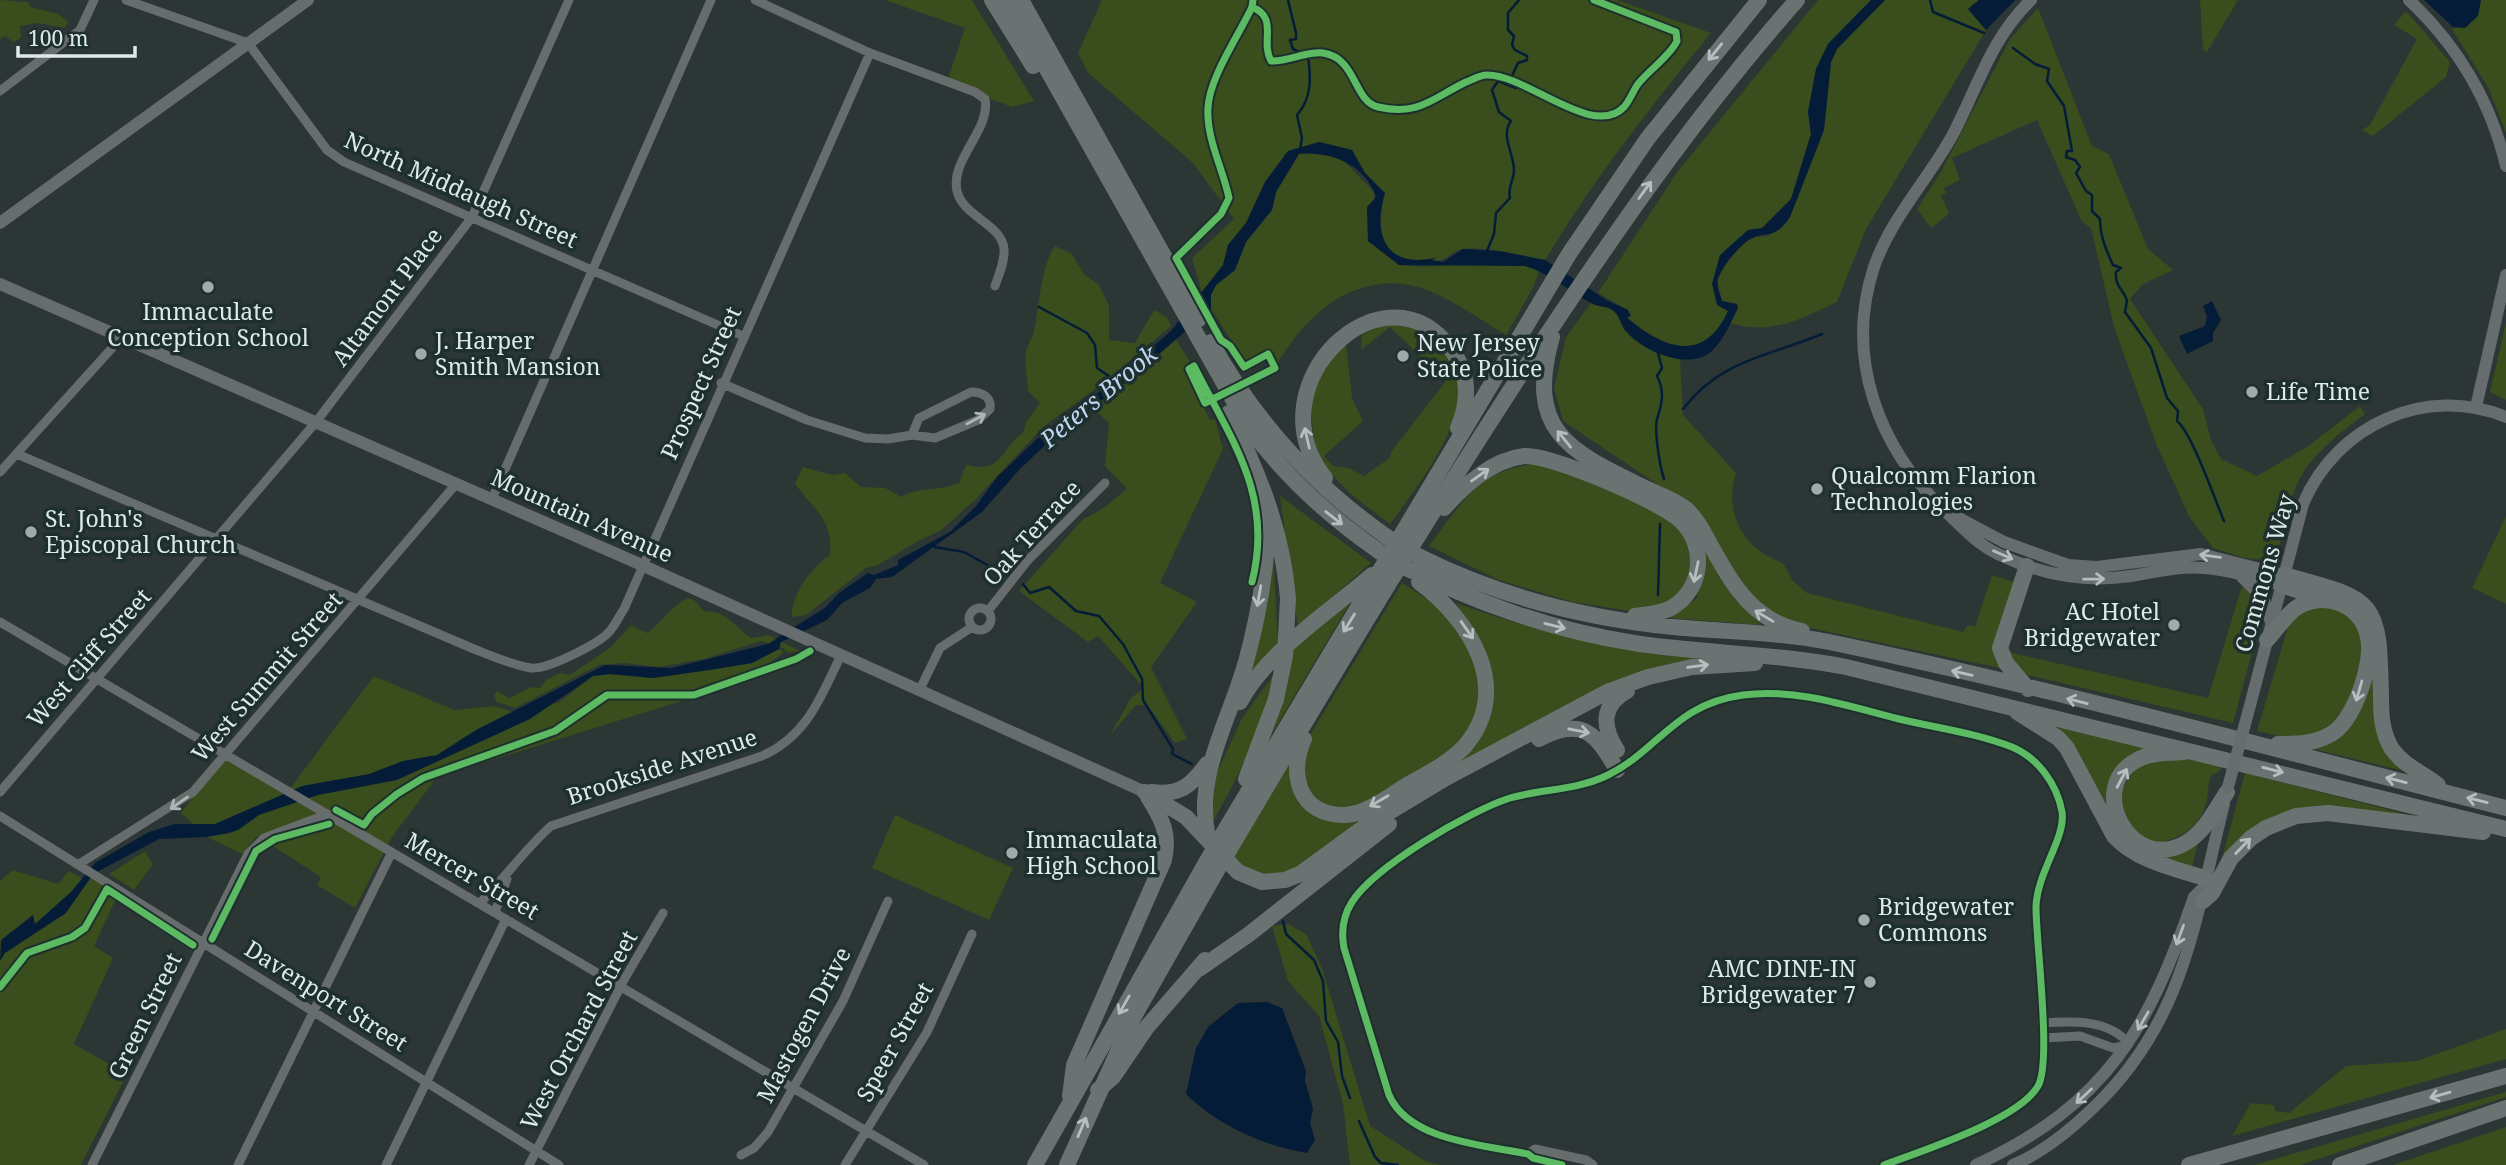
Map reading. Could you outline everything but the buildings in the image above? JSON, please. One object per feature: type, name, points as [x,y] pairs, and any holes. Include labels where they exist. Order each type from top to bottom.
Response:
[{"type":"highway","points":[[992,0],[1084,149],[1101,166]]},
{"type":"highway","points":[[1008,0],[1101,166],[1179,295]]},
{"type":"highway","points":[[1021,0],[1248,426],[1281,469],[1324,510],[1421,579],[1446,604],[1462,623],[1483,662],[1484,703],[1475,731],[1464,746],[1448,761],[1367,808],[1349,814],[1335,814],[1315,806],[1297,783],[1295,766],[1304,739],[1304,722]]},
{"type":"highway","points":[[1032,0],[1056,49],[1056,64]]},
{"type":"highway","points":[[1221,839],[1384,551],[1451,455],[1569,254],[1648,138],[1759,0]]},
{"type":"highway","points":[[1418,549],[1592,267],[1696,120],[1797,0]]},
{"type":"highway","points":[[1355,515],[1348,501],[1316,465],[1306,438],[1303,419],[1306,393],[1316,367],[1329,349],[1350,332],[1381,320],[1397,318],[1426,326],[1448,344],[1464,372],[1467,390],[1451,455]]},
{"type":"highway","points":[[1555,323],[1543,369],[1543,386],[1548,413],[1561,436],[1581,456],[1685,509],[1702,530],[1736,590],[1753,609],[1777,623],[1809,632],[1827,642]]},
{"type":"highway","points":[[1067,1165],[1098,1090],[1211,866],[1276,699],[1285,656],[1288,599],[1280,544],[1268,504],[1209,349]]},
{"type":"highway","points":[[1209,349],[1273,434],[1355,515],[1384,551]]},
{"type":"highway","points":[[1221,839],[1304,722],[1456,494],[1493,466],[1524,456],[1562,463],[1675,515],[1694,540],[1697,573],[1681,601],[1664,611],[1622,620]]},
{"type":"highway","points":[[1224,730],[1250,646],[1264,562],[1268,504]]},
{"type":"highway","points":[[1145,792],[1166,794],[1180,791],[1197,777],[1254,681],[1273,659],[1384,551],[1418,549],[1511,596],[1622,620],[1827,642],[2255,744],[2506,808]]},
{"type":"highway","points":[[2027,566],[2000,648],[2006,663],[2028,689]]},
{"type":"highway","points":[[1421,579],[1507,612],[1569,630],[1642,644],[1820,662],[2003,704],[2506,829]]},
{"type":"highway","points":[[2255,744],[2317,741],[2341,727],[2353,710],[2369,654],[2368,637],[2362,621],[2351,610],[2282,580]]},
{"type":"highway","points":[[2282,580],[2342,591],[2369,612],[2380,641],[2381,707],[2385,736],[2401,759],[2449,793]]},
{"type":"highway","points":[[2267,640],[2298,607],[2324,599]]},
{"type":"highway","points":[[1211,757],[1203,799],[1230,866],[1247,877],[1277,881],[1300,874],[1371,824],[1447,778],[1586,702],[1630,683],[1711,664],[1820,662]]},
{"type":"highway","points":[[1622,767],[1606,730],[1606,711],[1617,696],[1672,671]]},
{"type":"highway","points":[[2003,704],[2058,738],[2067,748],[2114,836],[2123,846],[2212,894],[2231,858],[2251,838],[2286,819],[2305,814],[2348,815],[2506,836]]},
{"type":"highway","points":[[1199,969],[1248,935],[1398,818],[1550,734],[1569,728],[1589,732],[1622,767]]},
{"type":"highway","points":[[2196,751],[2152,755],[2130,765],[2115,794],[2115,811],[2124,830],[2146,847],[2165,849],[2180,846],[2202,830],[2227,789]]},
{"type":"highway","points":[[1145,792],[1221,839]]},
{"type":"highway","points":[[1069,1102],[1073,1065],[1140,920],[1164,860],[1167,841],[1165,826],[1145,792]]},
{"type":"highway","points":[[1098,1090],[1114,1077],[1147,1027],[1199,969],[1240,929],[1371,824]]},
{"type":"highway","points":[[1035,1165],[1069,1102],[1211,866]]},
{"type":"highway","points":[[2189,1165],[2506,1076]]},
{"type":"highway","points":[[2340,1165],[2506,1108]]},
{"type":"street","points":[[0,91],[80,30],[94,0]]},
{"type":"street","points":[[126,0],[248,43]]},
{"type":"street","points":[[0,223],[307,0]]},
{"type":"street","name":"Altamont Place","points":[[316,422],[472,217],[569,0]]},
{"type":"street","points":[[492,499],[711,0]]},
{"type":"street","points":[[755,0],[870,53],[975,92],[985,99],[985,108],[958,173],[956,188],[968,209],[1002,239],[1003,259],[995,286]]},
{"type":"street","points":[[2031,0],[1996,44],[1947,144],[1894,225],[1874,266],[1867,296],[1863,343],[1875,408],[1903,463],[1944,510],[1984,546],[2027,566],[2085,580],[2204,568],[2241,577],[2282,580]]},
{"type":"street","points":[[2409,0],[2442,34],[2467,70],[2488,113],[2506,166]]},
{"type":"street","name":"North Middaugh Street","points":[[248,43],[334,156],[743,336]]},
{"type":"street","name":"Prospect Street","points":[[17,454],[513,663],[532,668],[545,666],[597,642],[610,631],[624,609],[870,53]]},
{"type":"street","points":[[2476,407],[2506,275]]},
{"type":"street","name":"Mountain Avenue","points":[[0,284],[642,565],[1145,792]]},
{"type":"street","points":[[0,472],[122,337]]},
{"type":"street","points":[[722,383],[842,432],[888,439],[912,435],[935,438],[978,420],[990,409],[990,401],[986,396],[971,392],[919,418],[912,435]]},
{"type":"street","name":"Commons Way","points":[[2013,1165],[2079,1122],[2114,1087],[2144,1050],[2177,984],[2282,580],[2307,495],[2321,470],[2341,448],[2370,425],[2397,413],[2434,406],[2476,407],[2506,417]]},
{"type":"street","name":"West Cliff Street","points":[[0,792],[316,422]]},
{"type":"street","name":"Oak Terrace","points":[[988,611],[1028,560],[1105,483]]},
{"type":"street","name":"West Summit Street","points":[[82,866],[187,797],[360,599],[456,484]]},
{"type":"street","points":[[1944,510],[2004,542],[2068,565],[2097,567],[2201,554],[2282,580]]},
{"type":"street","points":[[2241,577],[2263,598],[2272,623]]},
{"type":"street","name":"Oak Terrace","points":[[983,608],[988,611],[992,620],[988,627],[981,631],[972,627],[969,619],[972,611],[983,608]]},
{"type":"street","name":"Mercer Street","points":[[0,622],[924,1165]]},
{"type":"street","name":"Oak Terrace","points":[[920,690],[940,648],[972,627]]},
{"type":"street","name":"Brookside Avenue","points":[[480,904],[551,825],[775,750],[793,738],[812,715],[841,655]]},
{"type":"street","points":[[1562,1165],[1533,1158],[1528,1154],[1426,1131],[1398,1113],[1387,1090],[1344,948],[1344,920],[1352,902],[1365,887],[1452,825],[1508,799],[1585,784],[1622,767],[1686,715],[1717,701],[1757,694],[1827,700],[1992,740],[2026,753],[2050,781],[2063,817],[2058,839],[2043,868],[2037,891],[2043,1038],[2043,1074],[2038,1087],[2025,1101],[1981,1126],[1884,1165]]},
{"type":"street","name":"Green Street","points":[[93,1165],[248,853],[256,843],[328,814]]},
{"type":"street","name":"Davenport Street","points":[[0,816],[559,1165]]},
{"type":"street","points":[[238,1165],[392,852]]},
{"type":"street","name":"Brookside Avenue","points":[[495,912],[509,874]]},
{"type":"street","name":"Commons Way","points":[[1976,1165],[2040,1132],[2070,1109],[2104,1076],[2129,1044],[2162,983],[2193,897],[2203,890]]},
{"type":"street","name":"Mastogen Drive","points":[[741,1155],[762,1141],[844,1002],[888,901]]},
{"type":"street","name":"West Orchard Street","points":[[529,1165],[621,986],[663,913]]},
{"type":"street","points":[[386,1165],[506,919]]},
{"type":"street","name":"Speer Street","points":[[845,1165],[927,1032],[972,934]]},
{"type":"street","points":[[2042,1023],[2097,1025],[2121,1034],[2129,1044],[2113,1048],[2080,1036],[2043,1038]]},
{"type":"street","points":[[1528,1154],[1535,1149],[1586,1160],[1593,1165]]},
{"type":"green space","points":[[0,0],[28,2],[31,7],[58,14],[68,22],[65,28],[38,23],[20,26],[21,38],[13,42],[5,36],[0,39]]},
{"type":"green space","points":[[885,0],[972,0],[1034,101],[1012,107],[947,82],[965,28]]},
{"type":"green space","points":[[1102,0],[1617,0],[1711,33],[1624,144],[1545,260],[1480,248],[1462,249],[1437,261],[1431,261],[1433,258],[1403,258],[1393,253],[1382,234],[1381,208],[1384,193],[1365,173],[1352,150],[1319,142],[1288,151],[1265,182],[1246,223],[1228,245],[1223,265],[1202,293],[1192,258],[1234,219],[1193,163],[1088,73],[1078,53]]},
{"type":"green space","points":[[1818,0],[1871,0],[1828,44],[1816,69],[1808,112],[1811,134],[1791,199],[1762,228],[1748,230],[1720,256],[1712,284],[1728,311],[1718,328],[1707,339],[1695,345],[1668,343],[1627,317],[1628,310],[1598,293],[1678,171]]},
{"type":"green space","points":[[1885,0],[1979,0],[1968,9],[1986,30],[1866,229],[1837,302],[1798,320],[1772,327],[1745,327],[1730,323],[1738,308],[1736,304],[1722,301],[1717,280],[1728,260],[1746,241],[1768,236],[1790,217],[1824,130],[1831,62],[1837,49]]},
{"type":"green space","points":[[2200,0],[2238,0],[2207,52],[2203,50]]},
{"type":"green space","points":[[2481,0],[2506,0],[2506,133],[2488,87],[2452,29],[2472,20]]},
{"type":"green space","points":[[2038,8],[2092,146],[2109,154],[2148,249],[2173,270],[2143,284],[2130,299],[2203,409],[2211,440],[2221,459],[2257,476],[2307,447],[2360,406],[2365,414],[2327,445],[2303,473],[2293,494],[2280,543],[2268,560],[2244,558],[2213,548],[2190,518],[2157,446],[2114,327],[2091,228],[2082,222],[2037,120],[1952,158],[1960,180],[1944,188],[1946,193],[1941,195],[1949,214],[1931,228],[1917,209],[1942,170],[2010,39]]},
{"type":"green space","points":[[2406,11],[2450,62],[2446,77],[2373,136],[2362,130],[2370,125],[2417,39],[2394,25]]},
{"type":"green space","points":[[1317,152],[1343,160],[1374,192],[1374,202],[1367,207],[1368,241],[1399,265],[1423,267],[1477,263],[1525,266],[1539,270],[1534,286],[1506,335],[1437,294],[1403,284],[1381,284],[1360,289],[1321,310],[1290,344],[1278,363],[1270,349],[1245,362],[1211,309],[1211,295],[1216,285],[1235,270],[1246,241],[1272,210],[1276,192],[1299,154]]},
{"type":"green space","points":[[1055,246],[1072,254],[1084,274],[1099,285],[1109,306],[1109,340],[1135,343],[1154,310],[1167,317],[1171,326],[1097,388],[1043,427],[976,499],[940,531],[878,565],[866,568],[806,615],[792,617],[799,590],[816,567],[830,555],[825,523],[795,483],[803,467],[832,475],[845,473],[861,487],[885,488],[901,497],[915,491],[959,483],[966,465],[978,467],[994,463],[1023,433],[1026,422],[1040,403],[1028,391],[1026,356],[1034,331],[1047,264]]},
{"type":"green space","points":[[1591,303],[1611,309],[1619,316],[1625,331],[1680,358],[1683,415],[1736,473],[1732,502],[1740,528],[1757,549],[1783,563],[1792,580],[1807,593],[1963,632],[1968,625],[1975,627],[1992,575],[2017,583],[2000,668],[1791,624],[1749,599],[1682,501],[1563,421],[1554,388],[1566,337]]},
{"type":"green space","points":[[1394,322],[1425,333],[1448,352],[1458,375],[1458,400],[1451,427],[1437,455],[1390,524],[1353,496],[1326,469],[1314,447],[1310,394],[1316,376],[1346,343],[1352,398],[1363,421],[1324,456],[1333,466],[1348,468],[1364,476],[1390,458],[1391,452],[1446,381],[1390,327],[1361,350],[1362,335],[1384,323]]},
{"type":"green space","points":[[2506,322],[2506,400],[2490,392]]},
{"type":"green space","points":[[1175,338],[1191,363],[1184,367],[1210,420],[1215,419],[1223,449],[1160,583],[1197,602],[1151,667],[1187,739],[1175,743],[1148,706],[1136,705],[1109,737],[1131,698],[1144,688],[1098,636],[1088,642],[1019,591],[1082,520],[1105,507],[1127,489],[1105,466],[1109,423],[1092,408],[1134,376]]},
{"type":"green space","points":[[1553,463],[1675,522],[1692,549],[1691,567],[1679,597],[1644,613],[1572,602],[1499,580],[1429,546],[1479,485],[1510,469]]},
{"type":"green space","points":[[1280,496],[1371,563],[1298,627]]},
{"type":"green space","points":[[2506,516],[2506,604],[2472,588]]},
{"type":"green space","points":[[1273,549],[1278,643],[1249,677]]},
{"type":"green space","points":[[1706,549],[1735,600],[1762,625],[1669,618],[1697,598]]},
{"type":"green space","points":[[1402,583],[1438,606],[1478,657],[1479,711],[1460,744],[1366,804],[1347,809],[1332,807],[1318,800],[1304,787],[1304,745]]},
{"type":"green space","points":[[2242,586],[2258,601],[2260,623],[2233,723],[2028,675],[2013,666],[2008,652],[2208,698]]},
{"type":"green space","points":[[688,598],[694,600],[705,612],[724,616],[751,638],[768,635],[800,651],[788,653],[783,648],[761,641],[704,659],[659,667],[624,663],[599,665],[515,708],[497,702],[494,695],[497,691],[509,698],[531,687],[540,688],[546,680],[561,673],[570,675],[611,647],[631,625],[647,633]]},
{"type":"green space","points":[[1351,601],[1263,749],[1290,650]]},
{"type":"green space","points":[[1456,603],[1520,624],[1582,640],[1712,659],[1679,665],[1448,771],[1471,746],[1489,663],[1482,645]]},
{"type":"green space","points":[[2323,603],[2354,618],[2365,648],[2350,709],[2320,736],[2295,740],[2257,731],[2287,630],[2284,628],[2289,620]]},
{"type":"green space","points":[[2377,644],[2376,714],[2404,771],[2305,747],[2332,739]]},
{"type":"green space","points":[[779,649],[784,652],[749,680],[437,777],[392,837],[355,908],[317,885],[321,877],[257,836],[242,854],[207,837],[181,813],[224,753],[289,790],[374,676],[454,710],[496,706],[512,712],[558,703],[593,676],[610,674],[653,678],[709,670],[752,663]]},
{"type":"green space","points":[[1274,674],[1263,714],[1248,752],[1211,825],[1216,775],[1242,718]]},
{"type":"green space","points":[[2057,727],[2152,749],[2113,782],[2129,841],[2198,842],[2192,868],[2132,847]]},
{"type":"green space","points":[[1291,758],[1291,772],[1325,817],[1390,801],[1292,874],[1261,878],[1232,859]]},
{"type":"green space","points":[[2188,759],[2221,766],[2220,771],[2211,776],[2206,804],[2198,820],[2180,836],[2155,844],[2131,832],[2119,800],[2130,775],[2136,768],[2151,761]]},
{"type":"green space","points":[[2245,773],[2429,820],[2309,809],[2221,862]]},
{"type":"green space","points":[[895,815],[1013,868],[989,920],[872,868]]},
{"type":"green space","points":[[145,851],[153,864],[134,890],[109,874]]},
{"type":"green space","points":[[13,870],[58,884],[69,871],[88,882],[93,874],[120,890],[94,946],[113,958],[74,1044],[127,1074],[81,1165],[0,1165],[0,881]]},
{"type":"green space","points":[[1288,924],[1306,934],[1322,968],[1370,1126],[1427,1162],[1441,1165],[1350,1165],[1343,1104],[1319,1016],[1288,981],[1272,926]]},
{"type":"green space","points":[[2506,1029],[2506,1059],[2232,1136],[2251,1103],[2274,1105],[2275,1111],[2289,1113],[2346,1066],[2417,1061]]},
{"type":"green space","points":[[2506,1092],[2506,1097],[2300,1165],[2254,1165]]},
{"type":"green space","points":[[2506,1127],[2506,1165],[2393,1165]]},
{"type":"water","name":"Peters Brook","points":[[1871,0],[1885,0],[1837,49],[1831,62],[1824,130],[1790,217],[1779,230],[1745,243],[1720,274],[1718,290],[1722,301],[1737,304],[1738,308],[1721,341],[1704,356],[1680,359],[1655,352],[1634,339],[1611,309],[1593,304],[1551,278],[1525,266],[1399,265],[1368,241],[1367,207],[1376,197],[1364,176],[1345,162],[1334,158],[1299,154],[1276,192],[1272,210],[1246,242],[1235,270],[1216,285],[1211,295],[1211,309],[1134,376],[1056,435],[1020,469],[982,512],[892,577],[876,579],[870,588],[842,603],[827,620],[781,642],[779,649],[752,663],[653,678],[610,674],[593,676],[530,719],[397,780],[318,795],[259,815],[229,833],[207,837],[159,839],[93,874],[66,913],[5,953],[0,961],[1,940],[33,915],[35,924],[71,892],[95,863],[149,832],[175,824],[215,824],[302,786],[369,774],[403,761],[437,755],[476,730],[605,665],[672,668],[768,644],[826,607],[839,593],[868,573],[874,575],[898,565],[898,560],[950,532],[976,506],[997,477],[1045,431],[1093,397],[1171,331],[1223,265],[1228,245],[1246,223],[1265,182],[1288,151],[1319,142],[1352,150],[1365,173],[1385,193],[1381,224],[1387,246],[1395,254],[1419,260],[1436,258],[1432,260],[1443,262],[1463,249],[1499,251],[1545,260],[1608,301],[1628,310],[1631,316],[1627,318],[1655,337],[1682,346],[1695,345],[1707,339],[1718,328],[1728,311],[1717,305],[1712,284],[1720,255],[1748,230],[1762,228],[1791,199],[1811,134],[1808,112],[1816,69],[1828,44]]},
{"type":"water","points":[[1979,0],[2015,0],[1986,30],[1968,9]]},
{"type":"water","points":[[2424,0],[2481,0],[2478,16],[2465,28],[2453,27]]},
{"type":"water","points":[[2212,301],[2221,320],[2213,333],[2213,341],[2187,354],[2179,336],[2205,326],[2207,317],[2203,306]]},
{"type":"water","points":[[1267,1002],[1282,1008],[1306,1071],[1305,1081],[1313,1109],[1310,1123],[1315,1140],[1307,1153],[1274,1145],[1242,1132],[1212,1115],[1186,1094],[1196,1048],[1208,1027],[1238,1003]]},
{"type":"waterway","points":[[1288,0],[1296,33],[1296,39],[1290,40],[1293,49],[1308,56],[1310,72],[1308,95],[1297,115],[1302,138],[1300,150]]},
{"type":"waterway","points":[[1487,251],[1494,234],[1496,213],[1510,198],[1509,191],[1514,174],[1507,139],[1511,121],[1499,112],[1492,90],[1498,81],[1516,88],[1518,82],[1512,76],[1518,63],[1527,60],[1527,56],[1515,50],[1512,45],[1514,36],[1508,30],[1508,13],[1519,0]]},
{"type":"waterway","points":[[1930,0],[1933,12],[1984,33]]},
{"type":"waterway","points":[[2013,48],[2035,64],[2049,69],[2047,81],[2064,106],[2072,151],[2067,151],[2066,157],[2075,160],[2080,167],[2076,173],[2086,191],[2092,195],[2092,211],[2100,219],[2108,254],[2113,265],[2121,268],[2116,272],[2116,277],[2127,300],[2125,312],[2151,348],[2167,398],[2178,411],[2177,421],[2196,452],[2224,521]]},
{"type":"waterway","name":"Peters Brook","points":[[1039,307],[1087,333],[1095,345],[1097,368],[1116,381]]},
{"type":"waterway","points":[[1683,409],[1713,379],[1730,369],[1822,334]]},
{"type":"waterway","points":[[1658,353],[1662,368],[1657,376],[1662,398],[1656,432],[1664,479]]},
{"type":"waterway","points":[[1658,595],[1660,524]]},
{"type":"waterway","points":[[935,547],[964,552],[1000,572]]},
{"type":"waterway","points":[[1023,584],[1030,593],[1049,587],[1076,611],[1099,616],[1123,644],[1142,679],[1143,700],[1173,749],[1172,754],[1192,764]]},
{"type":"waterway","points":[[1283,921],[1286,934],[1314,960],[1323,981],[1326,1021],[1338,1042],[1342,1076],[1350,1098]]},
{"type":"waterway","points":[[1359,1121],[1375,1157],[1381,1163],[1398,1165]]},
{"type":"cycle path","points":[[1253,0],[1252,7],[1265,17],[1271,61],[1317,53],[1334,57],[1349,71],[1364,97],[1378,107],[1415,108],[1486,75],[1502,77],[1520,84],[1577,111],[1595,116],[1611,115],[1624,107],[1638,84],[1670,52],[1677,41],[1676,32],[1594,0]]},
{"type":"cycle path","points":[[1252,7],[1213,83],[1208,108],[1212,142],[1229,198],[1221,214],[1176,258],[1221,340],[1230,346],[1244,367],[1268,354],[1275,368],[1205,403],[1189,369],[1194,366],[1208,393],[1222,419],[1245,469],[1253,495],[1257,551],[1252,582]]},
{"type":"cycle path","points":[[336,810],[364,825],[372,814],[397,794],[423,778],[555,731],[607,695],[694,695],[796,659],[810,651]]},
{"type":"cycle path","points":[[1562,1165],[1533,1158],[1528,1154],[1470,1144],[1430,1132],[1399,1110],[1389,1095],[1344,948],[1343,930],[1347,913],[1363,888],[1380,873],[1448,827],[1510,798],[1572,786],[1608,775],[1641,753],[1684,717],[1701,708],[1720,700],[1763,693],[1802,696],[1841,704],[1970,734],[2012,747],[2030,758],[2045,773],[2056,792],[2062,812],[2060,833],[2041,881],[2036,907],[2044,1028],[2042,1073],[2038,1086],[2027,1099],[1991,1122],[1884,1165]]},
{"type":"cycle path","points":[[212,939],[256,851],[275,839],[329,824]]},
{"type":"cycle path","points":[[0,987],[27,953],[72,937],[85,928],[107,889],[193,945]]},
{"type":"place","name":"Immaculate Conception School","points":[[208,287]]},
{"type":"place","name":"J. Harper Smith Mansion","points":[[421,354]]},
{"type":"place","name":"New Jersey State Police","points":[[1403,356]]},
{"type":"place","name":"Life Time","points":[[2252,392]]},
{"type":"place","name":"Qualcomm Flarion Technologies","points":[[1817,489]]},
{"type":"place","name":"St. John's Episcopal Church","points":[[31,532]]},
{"type":"place","name":"AC Hotel Bridgewater","points":[[2174,625]]},
{"type":"place","name":"Immaculata High School","points":[[1012,853]]},
{"type":"place","name":"Bridgewater Commons","points":[[1864,920]]},
{"type":"place","name":"AMC DINE-IN Bridgewater 7","points":[[1870,982]]}]
